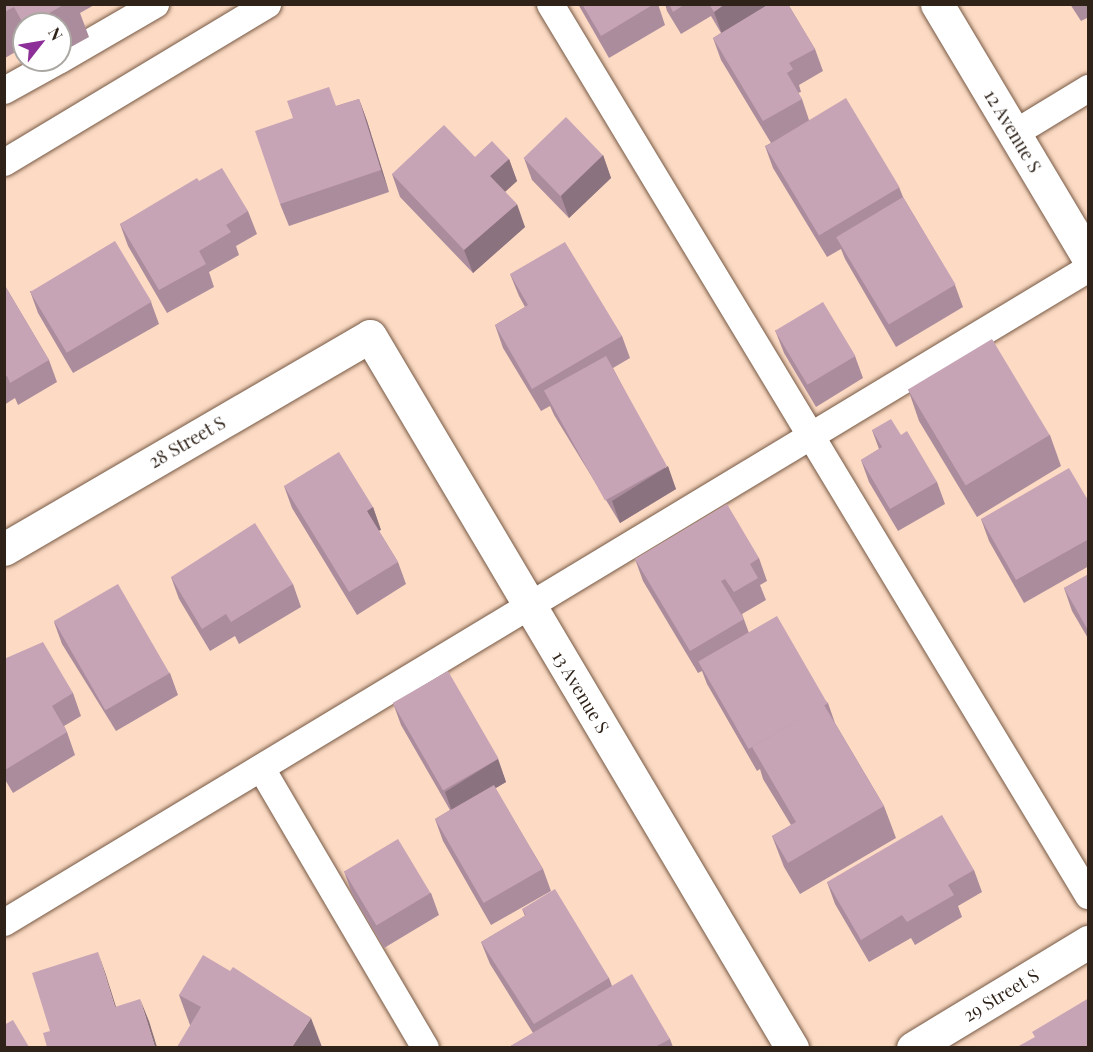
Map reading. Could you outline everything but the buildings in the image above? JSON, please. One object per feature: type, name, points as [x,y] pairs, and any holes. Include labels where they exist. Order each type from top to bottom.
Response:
[{"type":"street","name":"12 Avenue S","points":[[937,4],[1089,257]]},
{"type":"street","name":"28 Street S","points":[[4,549],[370,336]]},
{"type":"street","name":"13 Avenue S","points":[[370,336],[792,1047]]},
{"type":"street","name":"29 Street S","points":[[913,1047],[1089,942]]},
{"type":"lane","points":[[72,52],[156,4]]},
{"type":"lane","points":[[4,162],[267,4]]},
{"type":"lane","points":[[550,4],[1089,895]]},
{"type":"lane","points":[[4,90],[36,72]]},
{"type":"lane","points":[[1014,133],[1089,88]]},
{"type":"lane","points":[[4,922],[1089,268]]},
{"type":"lane","points":[[261,768],[425,1047]]}]
